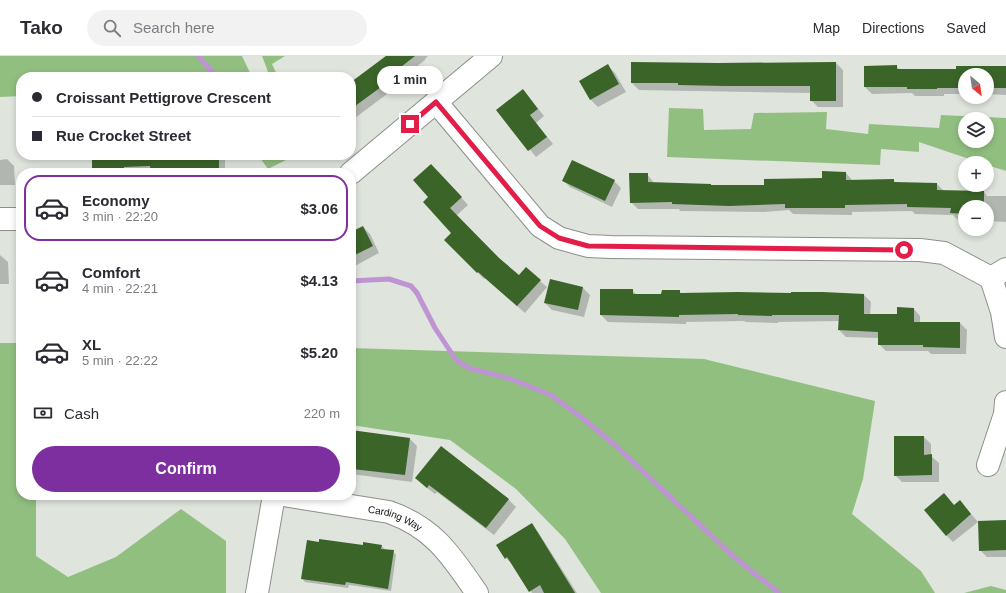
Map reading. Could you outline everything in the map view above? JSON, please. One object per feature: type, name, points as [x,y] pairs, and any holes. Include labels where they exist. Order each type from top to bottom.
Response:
[{"type":"street","points":[[356,169],[491,56]]},
{"type":"street","points":[[436,102],[540,226],[559,238],[588,246],[611,247],[920,250],[944,254],[998,274],[1006,337]]},
{"type":"street","points":[[0,219],[16,219]]},
{"type":"street","points":[[988,465],[1005,414],[1006,402]]},
{"type":"street","points":[[257,593],[273,500]]},
{"type":"street","name":"Carding Way","points":[[314,500],[383,511],[406,518],[419,526],[443,545],[453,557],[476,593]]},
{"type":"green space","points":[[0,56],[242,56],[250,72],[16,72],[16,96],[0,97]]},
{"type":"green space","points":[[262,56],[285,56],[272,64],[276,72],[268,72]]},
{"type":"green space","points":[[669,108],[703,109],[704,130],[751,129],[754,113],[827,112],[826,129],[868,134],[869,124],[939,128],[941,115],[958,116],[958,148],[994,148],[994,117],[1006,118],[1006,171],[994,167],[994,156],[960,156],[919,142],[919,152],[881,149],[880,165],[667,157]]},
{"type":"green space","points":[[262,160],[286,160],[270,168],[267,168]]},
{"type":"green space","points":[[0,343],[16,343],[16,500],[36,500],[36,556],[68,577],[116,557],[181,509],[226,541],[226,593],[0,593]]},
{"type":"green space","points":[[356,348],[704,359],[875,401],[863,479],[852,514],[921,571],[935,593],[601,593],[565,539],[516,489],[450,440],[356,426]]},
{"type":"green space","points":[[991,586],[1006,590],[1006,593],[964,593]]},
{"type":"building","points":[[386,56],[415,56],[379,84],[381,87],[356,105],[356,78]]},
{"type":"building","points":[[631,62],[836,62],[836,101],[810,101],[810,86],[724,86],[678,85],[678,83],[631,83]]},
{"type":"building","points":[[608,64],[619,84],[590,100],[579,81]]},
{"type":"building","points":[[897,65],[897,69],[956,69],[956,66],[1006,66],[1006,88],[994,88],[994,68],[958,68],[958,88],[907,89],[907,87],[864,87],[864,66]]},
{"type":"building","points":[[523,89],[538,109],[530,115],[547,137],[528,151],[496,110]]},
{"type":"building","points":[[92,160],[219,160],[219,168],[150,168],[150,166],[92,168]]},
{"type":"building","points":[[572,160],[615,180],[605,201],[562,181]]},
{"type":"building","points":[[431,164],[462,197],[450,208],[499,258],[519,275],[526,267],[541,280],[517,306],[478,272],[477,273],[444,240],[451,233],[423,202],[428,197],[413,180]]},
{"type":"building","points":[[822,171],[846,172],[846,180],[894,179],[894,182],[937,183],[937,190],[984,192],[984,200],[958,200],[958,214],[950,213],[951,208],[907,207],[907,204],[845,205],[845,208],[785,208],[785,204],[729,206],[672,204],[672,202],[630,203],[629,173],[648,173],[648,182],[711,185],[764,185],[764,179],[822,178]]},
{"type":"building","points":[[363,226],[373,246],[356,254],[356,230]]},
{"type":"building","points":[[550,279],[583,287],[578,310],[544,303]]},
{"type":"building","points":[[600,289],[633,289],[633,294],[661,294],[662,290],[680,290],[680,293],[823,292],[864,294],[864,314],[897,314],[897,307],[914,308],[914,322],[960,322],[960,348],[923,347],[923,345],[878,345],[878,332],[838,330],[839,315],[772,316],[738,314],[679,315],[679,317],[600,315]]},
{"type":"building","points":[[356,431],[410,438],[405,475],[356,469]]},
{"type":"building","points":[[894,436],[924,436],[924,455],[932,454],[932,475],[894,476]]},
{"type":"building","points":[[441,446],[509,499],[486,528],[429,485],[427,488],[415,478]]},
{"type":"building","points":[[944,493],[954,505],[960,500],[971,514],[946,536],[924,510]]},
{"type":"building","points":[[1006,520],[1006,550],[979,551],[978,521]]},
{"type":"building","points":[[532,523],[575,593],[544,593],[540,585],[529,592],[507,557],[505,559],[496,545]]},
{"type":"building","points":[[319,539],[363,545],[363,542],[382,545],[381,549],[394,550],[388,589],[346,582],[345,585],[301,579],[307,540],[319,542]]},
{"type":"waterway","points":[[198,56],[212,72]]},
{"type":"waterway","points":[[356,281],[389,279],[411,286],[417,293],[435,328],[456,360],[469,368],[511,379],[551,395],[581,417],[616,446],[733,556],[779,593]]},
{"type":"route","points":[[410,124],[436,102],[540,226],[559,238],[588,246],[904,250]]}]
